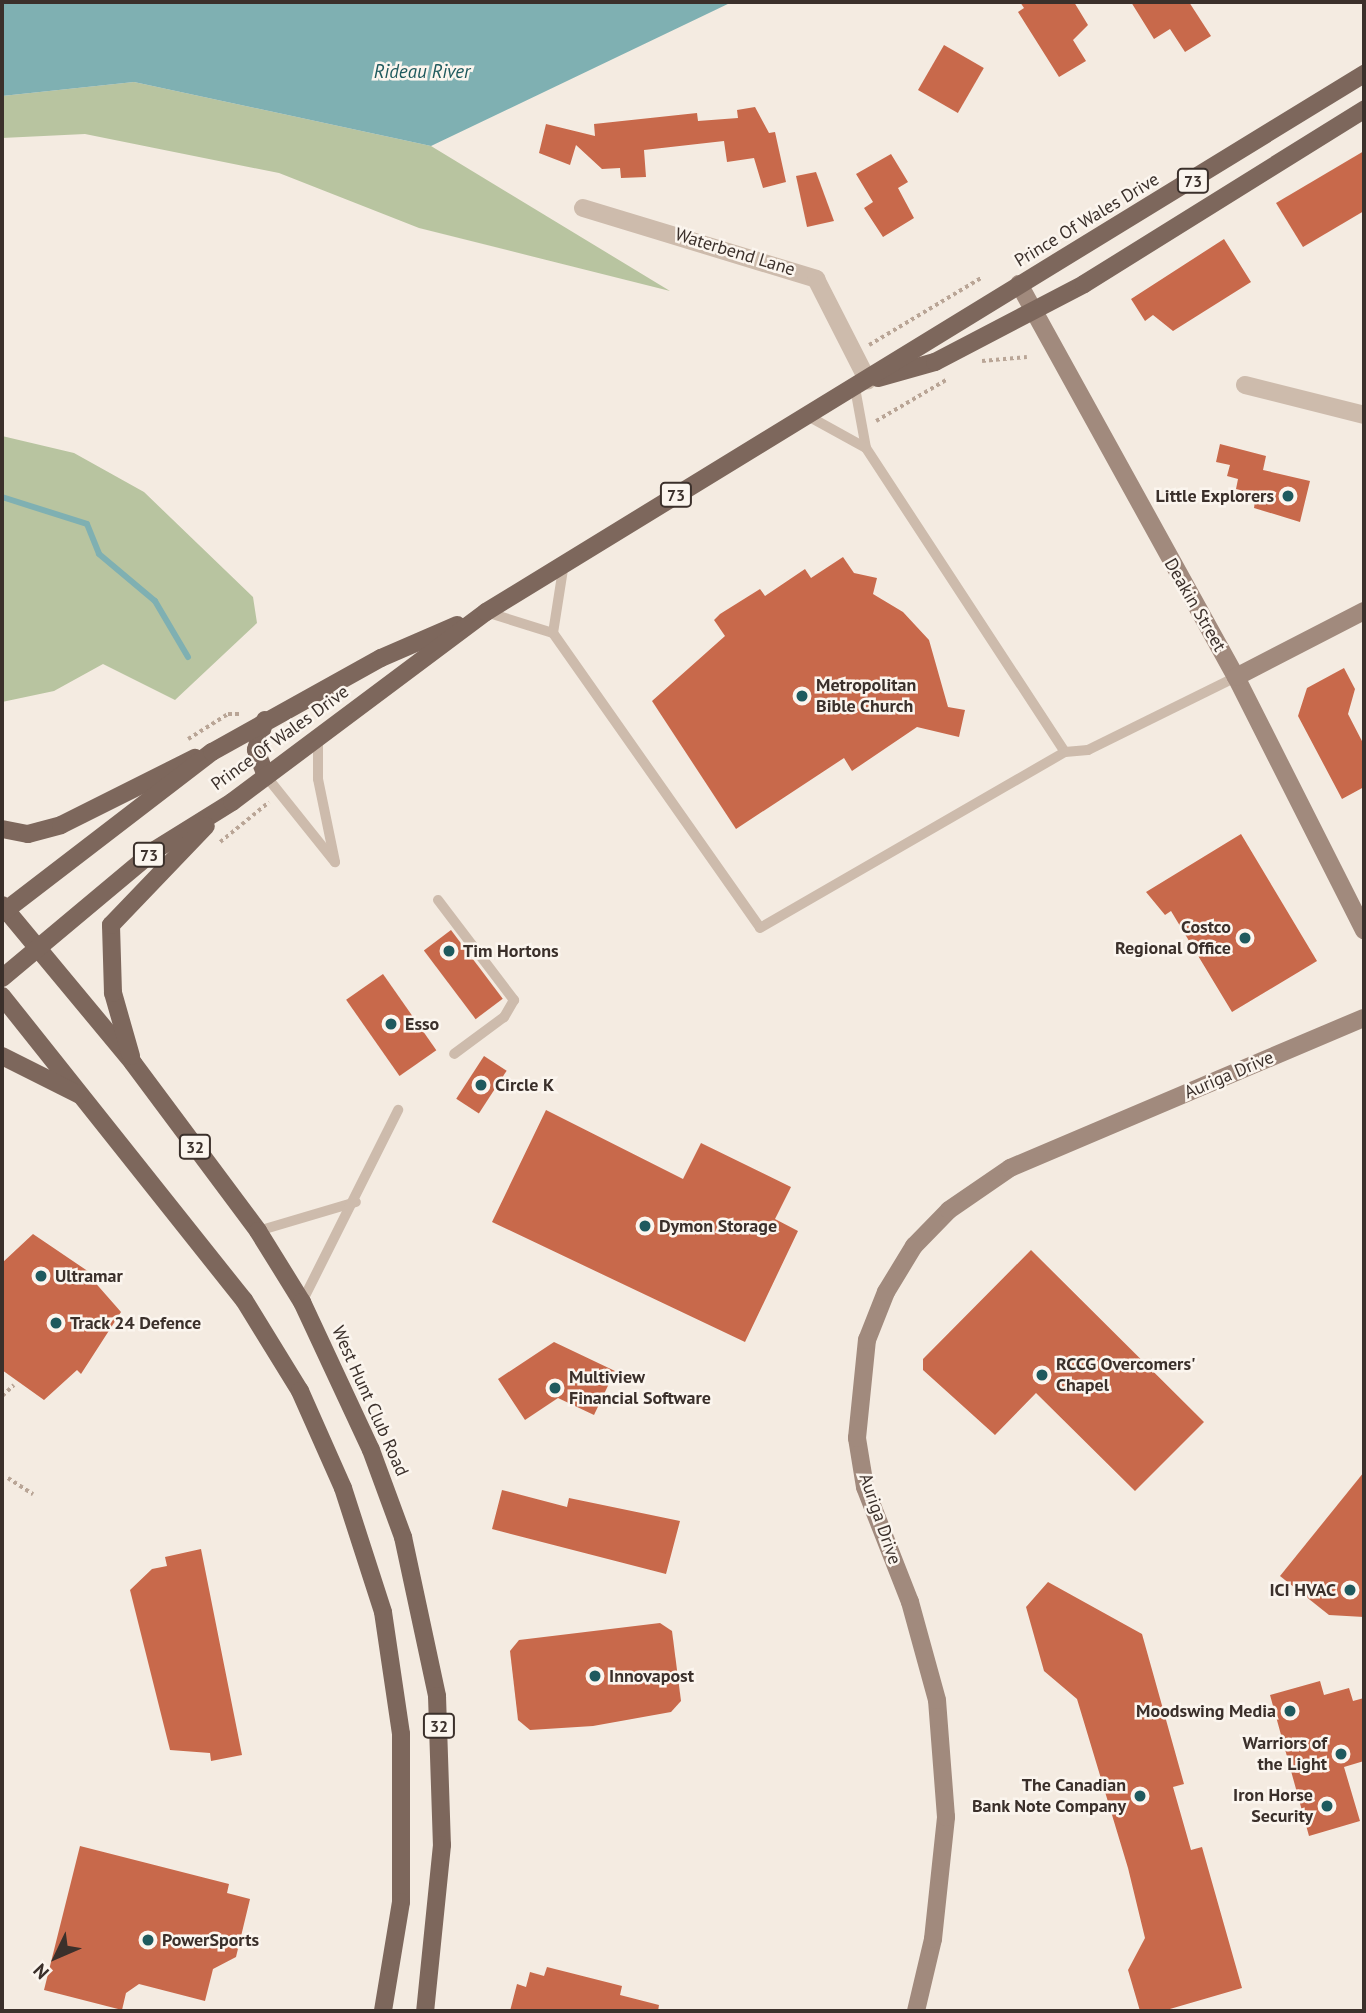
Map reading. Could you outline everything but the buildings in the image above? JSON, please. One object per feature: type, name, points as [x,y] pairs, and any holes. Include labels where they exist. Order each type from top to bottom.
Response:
[{"type":"main road","name":"Prince Of Wales Drive","points":[[2,978],[36,946],[155,850],[232,802],[486,612],[861,384],[921,341],[1364,74]]},
{"type":"main road","name":"Prince Of Wales Drive","points":[[861,384],[934,362],[1035,311],[1364,110]]},
{"type":"main road","name":"Prince Of Wales Drive","points":[[3,909],[212,752],[265,720],[486,612]]},
{"type":"main road","points":[[265,720],[256,750],[266,776]]},
{"type":"main road","points":[[2,829],[28,834],[61,825],[166,767],[212,752]]},
{"type":"main road","points":[[133,1063],[113,993],[111,925],[143,884],[232,802]]},
{"type":"main road","name":"West Hunt Club Road","points":[[3,909],[133,1063],[258,1231],[302,1302],[348,1394],[399,1524],[432,1671],[443,1845],[425,2011]]},
{"type":"main road","name":"32","points":[[2,996],[90,1100],[250,1308],[323,1438],[363,1542],[391,1653],[403,1762],[401,1902],[383,2011]]},
{"type":"main road","points":[[2,1056],[90,1100]]},
{"type":"street","name":"Waterbend Lane","points":[[583,208],[816,279],[856,353],[861,384]]},
{"type":"street","name":"Deakin Street","points":[[1019,284],[1236,677],[1364,930]]},
{"type":"street","points":[[1245,385],[1364,415]]},
{"type":"street","points":[[1236,677],[1364,611]]},
{"type":"street","name":"Auriga Drive","points":[[916,2011],[933,1939],[946,1817],[937,1700],[910,1602],[865,1487],[857,1438],[867,1340],[886,1292],[914,1246],[949,1210],[1010,1168],[1364,1018]]},
{"type":"lane","points":[[861,384],[862,429],[866,448],[1065,752]]},
{"type":"lane","points":[[808,416],[866,448]]},
{"type":"lane","points":[[553,633],[564,563]]},
{"type":"lane","points":[[486,612],[553,633],[760,928],[1065,752],[1088,750],[1236,677]]},
{"type":"lane","points":[[266,776],[335,862],[318,779],[318,738]]},
{"type":"lane","points":[[438,900],[514,1000],[504,1017],[454,1054]]},
{"type":"lane","points":[[302,1302],[356,1202],[398,1110]]},
{"type":"lane","points":[[258,1231],[356,1202]]},
{"type":"path","points":[[856,353],[981,278]]},
{"type":"path","points":[[968,368],[1027,356]]},
{"type":"path","points":[[862,429],[957,374]]},
{"type":"path","points":[[2,1396],[14,1385]]},
{"type":"path","points":[[8,1478],[33,1494]]},
{"type":"green space","points":[[134,82],[431,146],[670,291],[419,228],[279,173],[85,134],[2,138],[2,96]]},
{"type":"green space","points":[[2,436],[74,453],[144,492],[253,597],[257,623],[175,700],[103,664],[54,691],[2,702]]},
{"type":"water","name":"Rideau River","points":[[2,2],[732,2],[431,146],[134,82],[2,96]]},
{"type":"waterway","points":[[2,497],[87,524],[99,554],[155,601],[188,657]]},
{"type":"place","name":"Little Explorers","points":[[1288,496]]},
{"type":"place","name":"Metropolitan Bible Church","points":[[802,696]]},
{"type":"place","name":"Costco Regional Office","points":[[1245,938]]},
{"type":"place","name":"Tim Hortons","points":[[449,951]]},
{"type":"place","name":"Esso","points":[[391,1024]]},
{"type":"place","name":"Circle K","points":[[481,1085]]},
{"type":"place","name":"Dymon Storage","points":[[645,1226]]},
{"type":"place","name":"Ultramar","points":[[41,1276]]},
{"type":"place","name":"Track 24 Defence","points":[[56,1323]]},
{"type":"place","name":"RCCG Overcomers' Chapel","points":[[1042,1375]]},
{"type":"place","name":"Multiview Financial Software","points":[[555,1388]]},
{"type":"place","name":"ICI HVAC","points":[[1350,1590]]},
{"type":"place","name":"Innovapost","points":[[595,1676]]},
{"type":"place","name":"Moodswing Media","points":[[1290,1711]]},
{"type":"place","name":"Warriors of the Light","points":[[1341,1754]]},
{"type":"place","name":"The Canadian Bank Note Company","points":[[1140,1796]]},
{"type":"place","name":"Iron Horse Security","points":[[1327,1806]]},
{"type":"place","name":"PowerSports","points":[[148,1940]]}]
